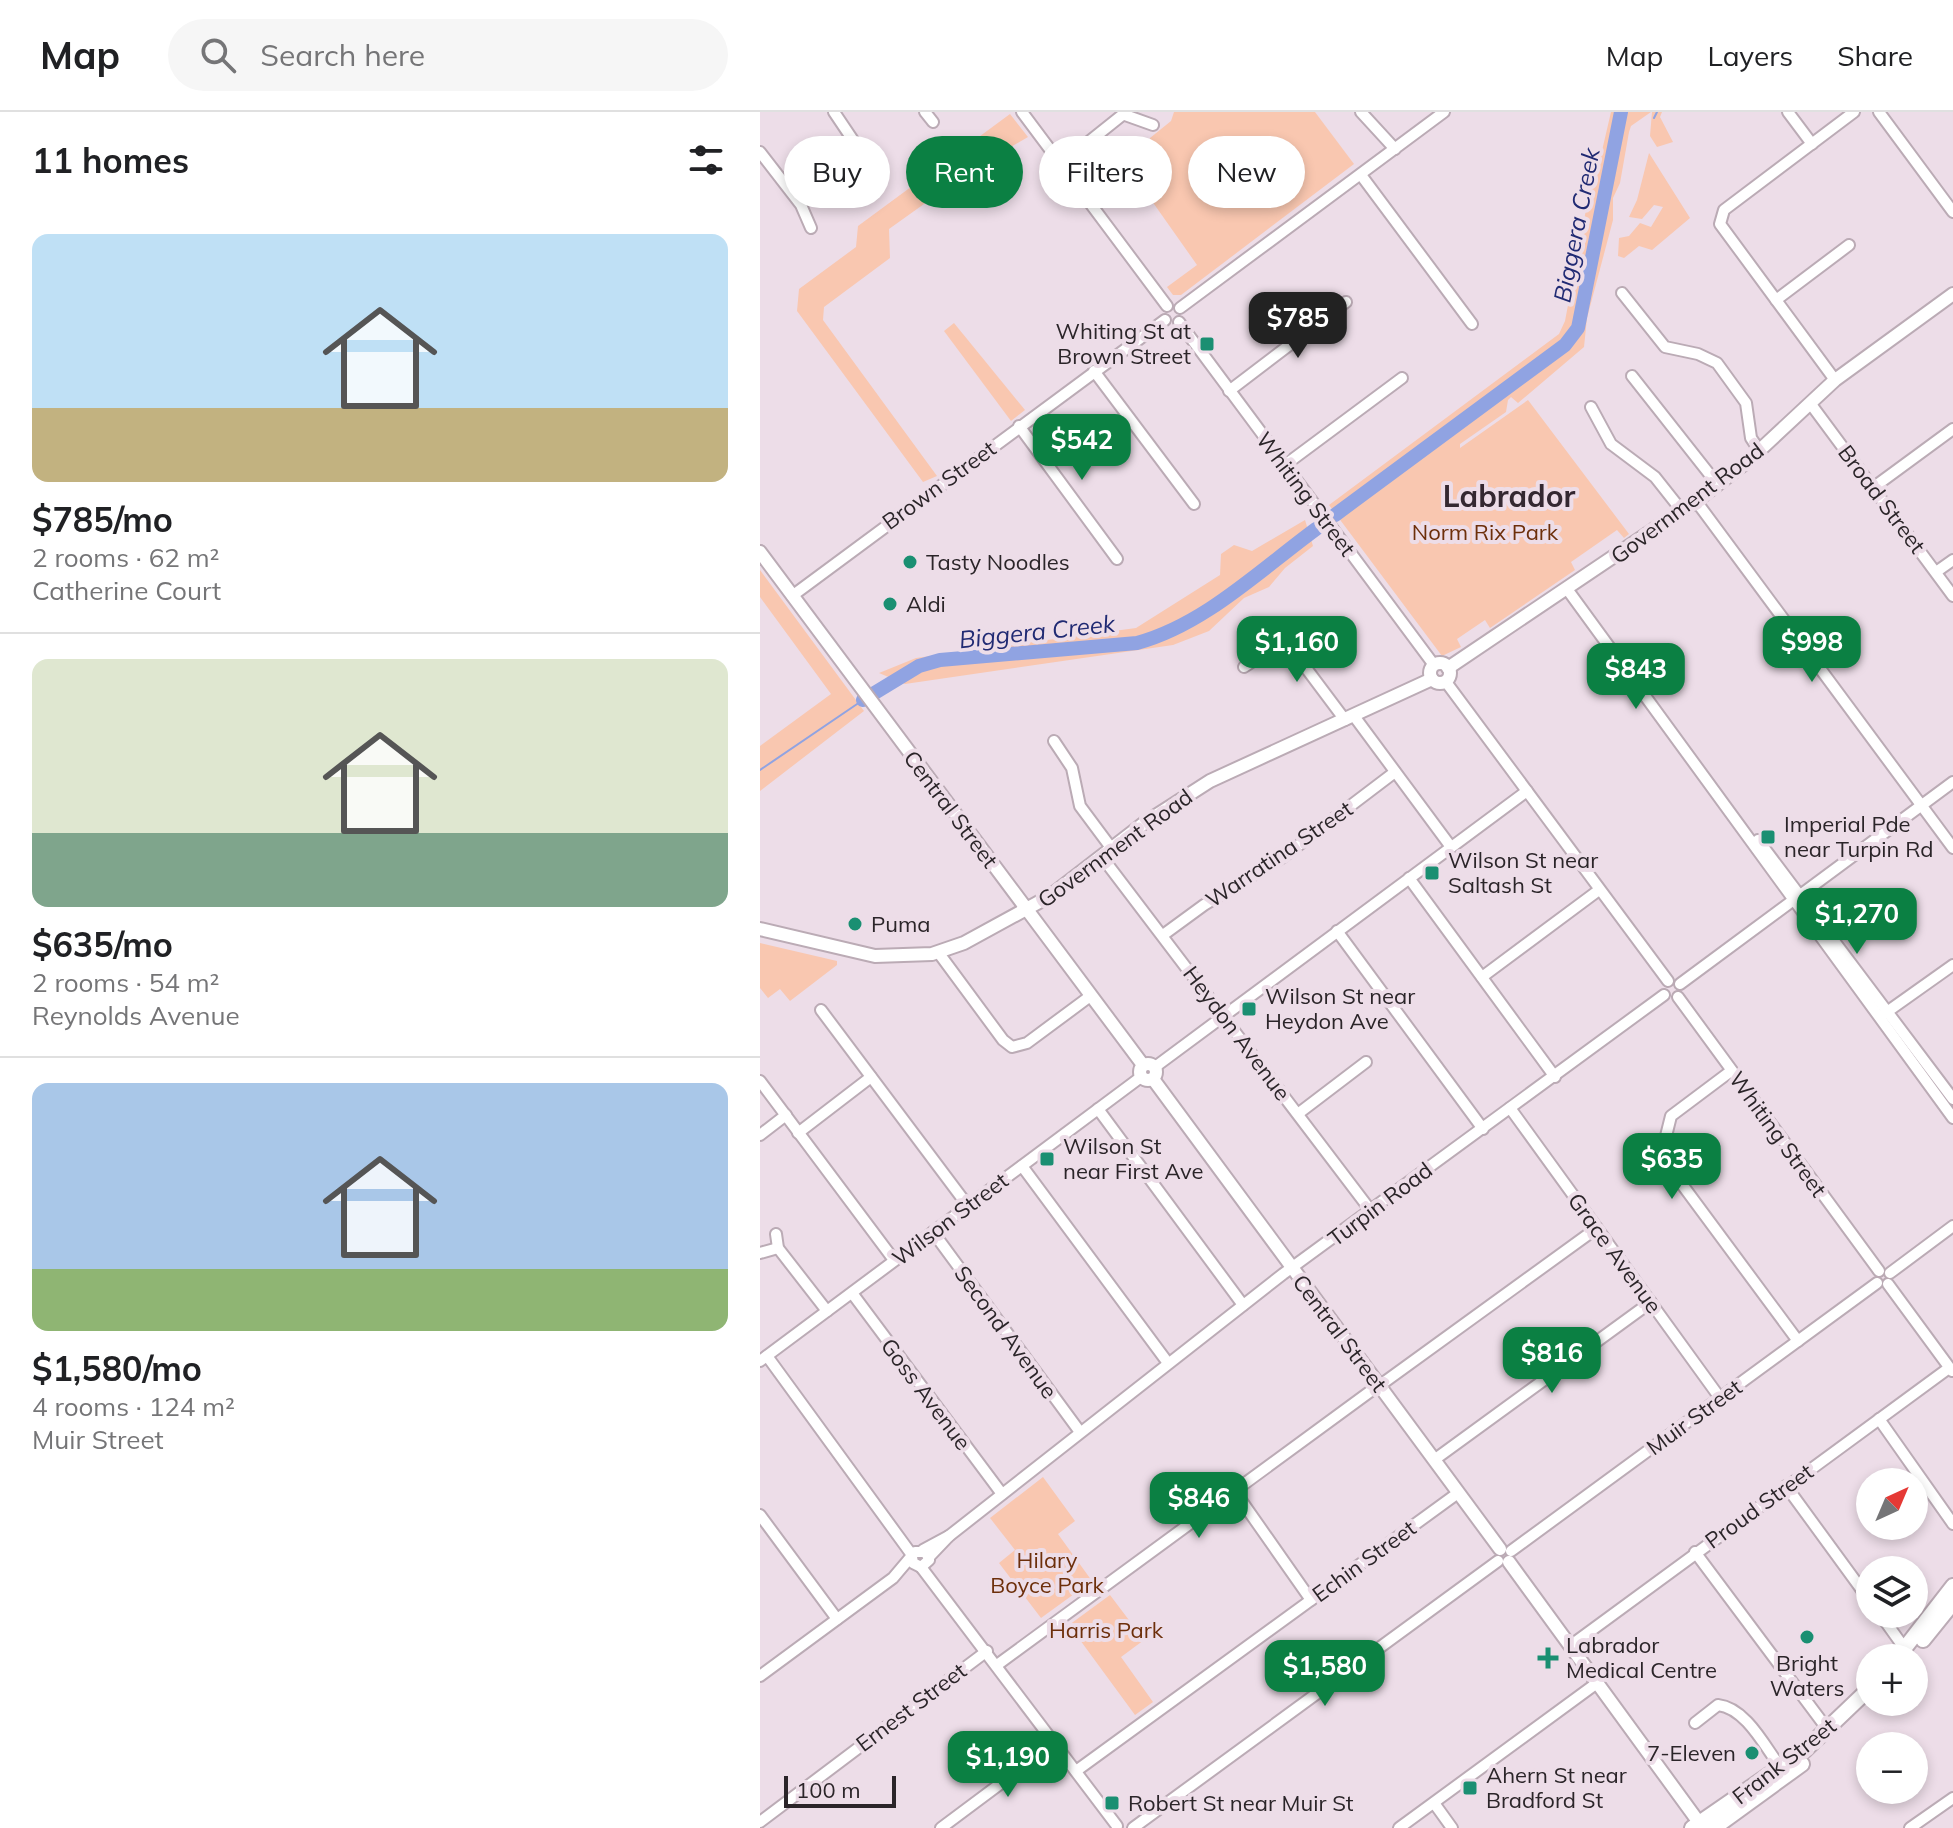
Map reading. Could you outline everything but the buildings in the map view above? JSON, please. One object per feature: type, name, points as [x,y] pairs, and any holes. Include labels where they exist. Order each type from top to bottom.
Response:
[{"type":"highway","points":[[1912,1644],[1953,1586]]},
{"type":"highway","points":[[1914,1644],[1953,1603]]},
{"type":"highway","name":"Frank Street","points":[[1702,1827],[1828,1730],[1856,1702]]},
{"type":"highway","name":"Frank Street","points":[[1702,1827],[1788,1776],[1856,1714]]},
{"type":"main road","name":"Government Road","points":[[1447,675],[1718,485],[1835,380],[1953,294]]},
{"type":"main road","name":"Central Street","points":[[760,552],[1089,997],[1148,1072],[1702,1827]]},
{"type":"main road","points":[[1440,663],[1447,675],[1438,683],[1430,673],[1434,665],[1440,663]]},
{"type":"main road","name":"Government Road","points":[[760,929],[875,956],[938,952],[1026,911],[1210,781],[1432,679]]},
{"type":"main road","name":"Government Road","points":[[760,937],[788,938]]},
{"type":"street","points":[[834,112],[850,136]]},
{"type":"street","points":[[925,112],[933,122]]},
{"type":"street","points":[[1022,112],[1040,136]]},
{"type":"street","points":[[1361,112],[1395,149]]},
{"type":"street","points":[[1094,208],[1167,306],[1180,308],[1444,112]]},
{"type":"street","points":[[1788,112],[1812,144]]},
{"type":"street","points":[[1835,380],[1720,224],[1724,210],[1854,112]]},
{"type":"street","points":[[1879,112],[1953,212]]},
{"type":"street","points":[[1097,136],[1125,114],[1153,125]]},
{"type":"street","points":[[760,152],[805,211],[811,228]]},
{"type":"street","points":[[1361,175],[1472,324]]},
{"type":"street","points":[[1776,300],[1849,245]]},
{"type":"street","points":[[1622,293],[1665,347],[1708,357],[1717,363],[1744,398],[1751,438],[1759,450]]},
{"type":"street","points":[[1229,391],[1346,302]]},
{"type":"street","points":[[1167,306],[1163,312],[1165,320],[1173,324],[1179,322],[1182,315],[1180,308]]},
{"type":"street","name":"Brown Street","points":[[792,596],[1165,320]]},
{"type":"street","name":"Whiting Street","points":[[1179,322],[1434,665]]},
{"type":"street","points":[[1094,371],[1194,504]]},
{"type":"street","points":[[1632,376],[1718,485]]},
{"type":"street","points":[[1285,465],[1402,378]]},
{"type":"street","name":"Broad Street","points":[[1810,403],[1953,596]]},
{"type":"street","points":[[1591,407],[1611,444],[1655,477],[1682,511]]},
{"type":"street","points":[[1019,426],[1117,559]]},
{"type":"street","points":[[1874,487],[1953,429]]},
{"type":"street","points":[[1696,501],[1953,848]]},
{"type":"street","points":[[1936,572],[1953,560]]},
{"type":"street","points":[[1567,589],[1921,1066],[1953,1118]]},
{"type":"street","points":[[1244,667],[1285,640],[1395,772],[1451,847]]},
{"type":"street","points":[[1447,675],[1599,890],[1668,981],[1680,984]]},
{"type":"street","name":"Heydon Avenue","points":[[1054,741],[1072,768],[1080,806],[1107,853],[1163,935],[1371,1211]]},
{"type":"street","name":"Warratina Street","points":[[1163,935],[1288,853],[1395,772]]},
{"type":"street","points":[[1680,984],[1953,782]]},
{"type":"street","name":"Wilson Street","points":[[764,1358],[1527,791]]},
{"type":"street","points":[[1409,878],[1555,1077]]},
{"type":"street","points":[[1482,977],[1599,890]]},
{"type":"street","points":[[1337,931],[1483,1129]]},
{"type":"street","points":[[938,952],[1003,1040],[1012,1047],[1027,1043],[1089,997]]},
{"type":"street","points":[[1883,1015],[1953,965]]},
{"type":"street","points":[[1668,981],[1663,987],[1664,995],[1671,999],[1678,997],[1682,989],[1680,984]]},
{"type":"street","name":"Turpin Road","points":[[760,1676],[949,1536],[1292,1268],[1664,995]]},
{"type":"street","name":"Whiting Street","points":[[1678,997],[1951,1370]]},
{"type":"street","points":[[821,1010],[968,1206]]},
{"type":"street","points":[[1299,1113],[1366,1062]]},
{"type":"street","points":[[1921,1066],[1953,1099]]},
{"type":"street","points":[[1731,1071],[1671,1116],[1661,1156],[1798,1341]]},
{"type":"street","points":[[798,1133],[871,1077]]},
{"type":"street","points":[[760,1081],[894,1260]]},
{"type":"street","name":"Grace Avenue","points":[[1510,1108],[1720,1398]]},
{"type":"street","points":[[1098,1109],[1243,1305]]},
{"type":"street","points":[[760,1135],[786,1115]]},
{"type":"street","points":[[1022,1166],[1168,1363]]},
{"type":"street","name":"Muir Street","points":[[1132,1828],[1953,1226]]},
{"type":"street","points":[[997,1665],[1597,1228]]},
{"type":"street","name":"Second Avenue","points":[[933,1232],[1080,1432]]},
{"type":"street","points":[[776,1234],[778,1248],[827,1311]]},
{"type":"street","points":[[760,1253],[778,1248]]},
{"type":"street","name":"Goss Avenue","points":[[852,1293],[1002,1494]]},
{"type":"street","points":[[1434,1460],[1651,1302]]},
{"type":"street","points":[[764,1358],[920,1558],[945,1597],[1116,1827],[1126,1824],[1132,1828]]},
{"type":"street","name":"Proud Street","points":[[1570,1646],[1786,1486],[1951,1370]]},
{"type":"street","points":[[1879,1419],[1953,1524]]},
{"type":"street","points":[[1786,1486],[1856,1582]]},
{"type":"street","points":[[1236,1493],[1311,1600]]},
{"type":"street","name":"Echin Street","points":[[1076,1771],[1458,1493]]},
{"type":"street","points":[[760,1515],[837,1619]]},
{"type":"street","points":[[1695,1552],[1828,1730]]},
{"type":"street","name":"Ernest Street","points":[[760,1822],[987,1651]]},
{"type":"street","points":[[1399,1828],[1597,1683]]},
{"type":"street","points":[[1695,1723],[1718,1705],[1728,1706],[1743,1718],[1781,1768]]},
{"type":"street","points":[[941,1828],[1055,1743]]},
{"type":"street","points":[[1910,1828],[1953,1798]]},
{"type":"street","points":[[1434,1803],[1452,1828]]},
{"type":"green space","points":[[1174,112],[1315,112],[1354,164],[1305,201],[1305,136],[1188,136],[1188,208],[1296,208],[1181,295],[1173,295],[1167,287],[1197,265],[1157,208],[1172,208],[1172,136],[1152,136],[1171,121]]},
{"type":"green space","name":"Norm Rix Park","points":[[1611,112],[1651,112],[1631,126],[1629,132],[1620,183],[1613,198],[1613,220],[1587,318],[1584,347],[1518,403],[1511,397],[1506,412],[1460,444],[1460,448],[1528,400],[1629,534],[1624,538],[1617,530],[1571,562],[1575,570],[1490,628],[1485,620],[1457,639],[1461,647],[1442,656],[1329,505],[1559,334],[1565,321],[1595,162],[1601,155]]},
{"type":"green space","points":[[1652,112],[1662,112],[1660,117],[1673,142],[1657,147],[1650,136]]},
{"type":"green space","points":[[1010,114],[1028,137],[1023,140],[1023,136],[980,136]]},
{"type":"green space","points":[[1649,153],[1690,218],[1652,250],[1639,246],[1624,258],[1618,256],[1619,238],[1629,236],[1640,223],[1651,227],[1663,207],[1654,205],[1642,219],[1629,217],[1637,200]]},
{"type":"green space","points":[[906,191],[906,208],[918,208],[889,229],[890,258],[824,307],[823,320],[937,476],[923,482],[797,311],[799,289],[856,247],[858,226],[882,208],[890,208],[890,202]]},
{"type":"green space","points":[[954,323],[1025,410],[1011,421],[944,331]]},
{"type":"green space","points":[[1305,520],[1313,546],[1285,568],[1269,587],[1244,598],[1209,631],[1173,645],[905,684],[879,673],[916,658],[1136,628],[1220,575],[1221,554],[1234,545],[1252,551]]},
{"type":"green space","points":[[760,570],[864,711],[760,791],[760,746],[831,694],[760,597]]},
{"type":"green space","points":[[760,943],[837,961],[837,965],[790,1001],[780,989],[768,998],[760,988]]},
{"type":"green space","name":"Hilary Boyce Park","points":[[1043,1477],[1075,1521],[1058,1534],[1092,1581],[1041,1618],[999,1563],[1015,1550],[990,1518]]},
{"type":"green space","name":"Harris Park","points":[[1110,1595],[1144,1640],[1121,1657],[1153,1702],[1135,1715],[1069,1625]]},
{"type":"waterway","name":"Biggera Creek","points":[[1335,515],[1565,345],[1578,328],[1621,112]]},
{"type":"waterway","points":[[1654,118],[1657,112]]},
{"type":"waterway","name":"Biggera Creek","points":[[863,700],[919,666],[940,660],[1137,643],[1162,635],[1231,595],[1316,529]]},
{"type":"waterway","name":"Biggera Creek","points":[[760,770],[863,700]]},
{"type":"place","name":"Whiting St at Brown Street","points":[[1207,344]]},
{"type":"place","name":"Tasty Noodles","points":[[910,562]]},
{"type":"place","name":"Aldi","points":[[890,604]]},
{"type":"place","name":"Imperial Pde near Turpin Rd","points":[[1768,837]]},
{"type":"place","name":"Wilson St near Saltash St","points":[[1432,873]]},
{"type":"place","name":"Puma","points":[[855,924]]},
{"type":"place","name":"Wilson St near Heydon Ave","points":[[1249,1009]]},
{"type":"place","name":"Wilson St near First Ave","points":[[1047,1159]]},
{"type":"place","name":"Bright Waters","points":[[1807,1637]]},
{"type":"place","name":"Labrador Medical Centre","points":[[1548,1658]]},
{"type":"place","name":"7-Eleven","points":[[1752,1753]]},
{"type":"place","name":"Ahern St near Bradford St","points":[[1470,1788]]},
{"type":"place","name":"Robert St near Muir St","points":[[1112,1803]]},
{"type":"district","name":"Labrador","points":[[1509,496]]}]
